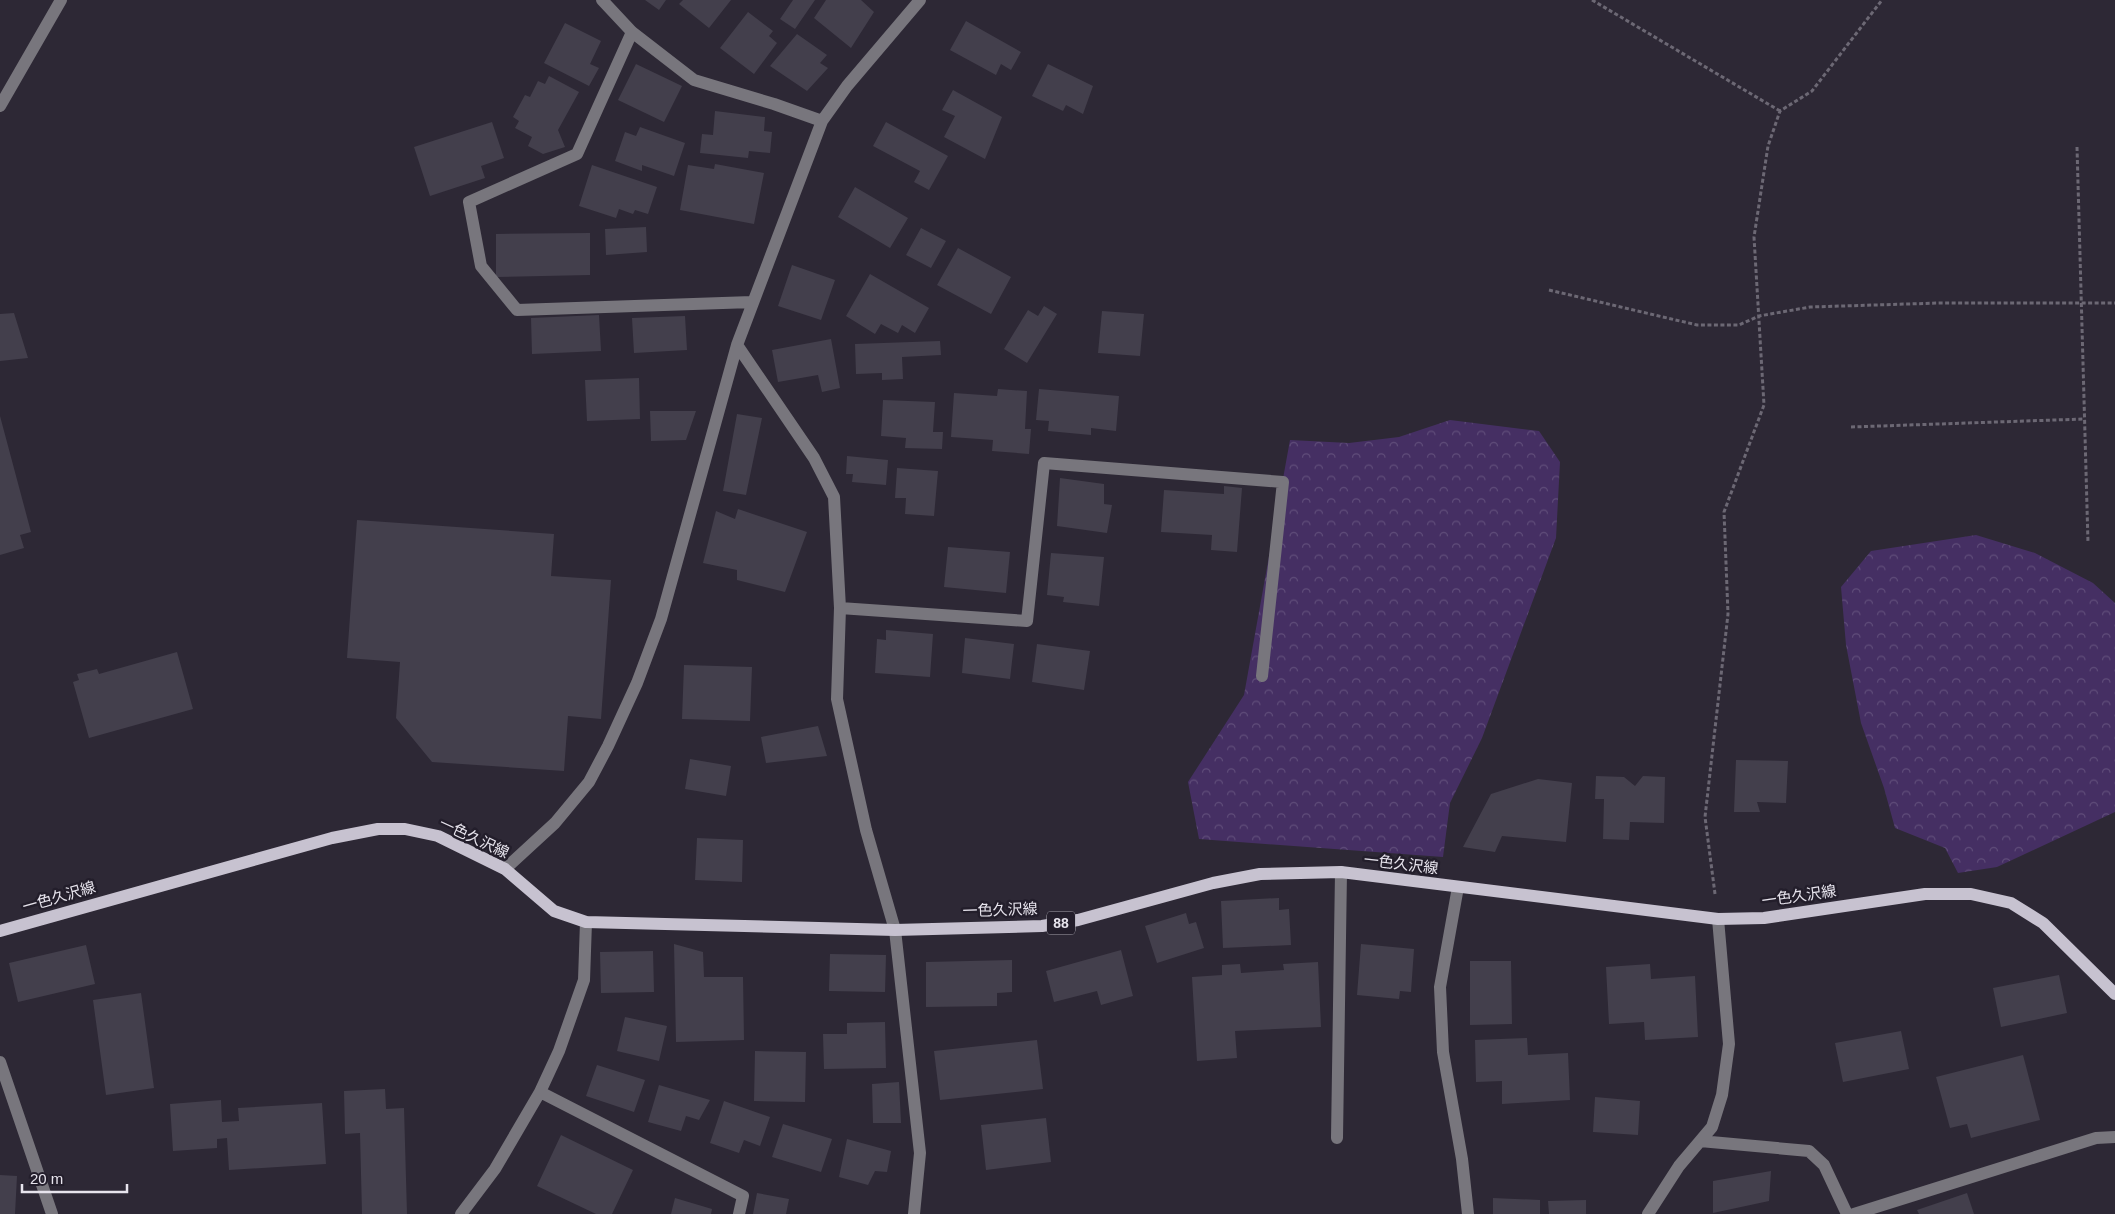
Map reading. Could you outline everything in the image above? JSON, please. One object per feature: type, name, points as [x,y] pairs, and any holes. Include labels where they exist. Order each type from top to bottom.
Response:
[{"type":"main road","name":"一色久沢線","points":[[0,931],[332,838],[378,829],[405,829],[438,836],[505,869],[554,911],[586,922],[896,930],[1042,926],[1078,920],[1213,882],[1260,874],[1341,872],[1718,919],[1764,918],[1925,894],[1971,894],[2011,903],[2043,923],[2115,994]]},
{"type":"street","points":[[0,106],[61,0]]},
{"type":"street","points":[[602,0],[632,32],[694,80],[774,104],[822,121]]},
{"type":"street","points":[[505,869],[555,822],[589,782],[636,683],[661,619],[736,345],[822,121],[847,86],[920,0]]},
{"type":"street","points":[[632,32],[577,154],[469,202],[481,266],[517,310],[752,302]]},
{"type":"street","points":[[736,345],[814,458],[834,497],[840,608],[837,699],[866,830],[896,930],[920,1153],[914,1214]]},
{"type":"street","points":[[840,608],[1027,621],[1044,463],[1283,482],[1262,676]]},
{"type":"street","points":[[1337,1138],[1341,872]]},
{"type":"street","points":[[1458,887],[1440,987],[1442,1052],[1462,1159],[1468,1214]]},
{"type":"street","points":[[1648,1214],[1679,1166],[1712,1127],[1722,1095],[1729,1044],[1718,919]]},
{"type":"street","points":[[461,1214],[495,1169],[540,1092],[560,1051],[584,980],[586,922]]},
{"type":"street","points":[[0,1062],[52,1214]]},
{"type":"street","points":[[540,1092],[743,1196],[739,1214]]},
{"type":"street","points":[[1854,1214],[2096,1138],[2115,1137]]},
{"type":"street","points":[[1700,1141],[1809,1151],[1824,1165],[1847,1214]]},
{"type":"path","points":[[1592,0],[1780,111]]},
{"type":"path","points":[[1718,919],[1705,817],[1728,614],[1724,512],[1764,405],[1754,237],[1768,146],[1780,111],[1812,90],[1882,0]]},
{"type":"path","points":[[2077,146],[2088,543]]},
{"type":"path","points":[[1549,290],[1697,326],[1739,325],[1759,316],[1810,307],[1940,303],[2115,303]]},
{"type":"path","points":[[1851,427],[2084,419]]},
{"type":"green space","points":[[1450,420],[1539,431],[1560,462],[1556,538],[1482,738],[1450,803],[1443,857],[1199,839],[1188,782],[1244,695],[1290,440],[1349,443],[1399,437]]},
{"type":"green space","points":[[1976,535],[2035,553],[2093,583],[2115,603],[2115,812],[1997,867],[1958,873],[1945,848],[1895,828],[1884,788],[1861,723],[1846,645],[1841,587],[1871,551]]},
{"type":"building","points":[[645,0],[666,0],[659,10]]},
{"type":"building","points":[[683,0],[731,0],[709,28],[679,4]]},
{"type":"building","points":[[793,0],[815,0],[795,29],[780,19]]},
{"type":"building","points":[[826,0],[861,0],[874,12],[851,48],[814,18]]},
{"type":"building","points":[[748,12],[773,31],[769,36],[777,43],[754,74],[720,48]]},
{"type":"building","points":[[966,21],[1021,52],[1011,70],[1001,64],[996,75],[950,50]]},
{"type":"building","points":[[565,23],[601,41],[590,64],[599,68],[589,86],[544,63]]},
{"type":"building","points":[[797,34],[827,55],[820,63],[828,68],[807,91],[770,66]]},
{"type":"building","points":[[636,64],[682,86],[664,122],[618,100]]},
{"type":"building","points":[[1048,64],[1093,86],[1083,114],[1066,105],[1063,111],[1032,96]]},
{"type":"building","points":[[549,76],[579,92],[558,130],[565,147],[543,154],[528,146],[532,137],[515,128],[519,121],[513,117],[525,95],[530,97],[538,81],[545,84]]},
{"type":"building","points":[[953,90],[1002,117],[985,159],[944,137],[955,116],[942,110]]},
{"type":"building","points":[[715,111],[765,117],[764,131],[772,132],[770,153],[749,151],[748,158],[700,153],[702,134],[713,135]]},
{"type":"building","points":[[492,122],[504,158],[481,166],[485,178],[430,196],[414,147]]},
{"type":"building","points":[[886,122],[948,156],[929,190],[914,182],[920,171],[873,146]]},
{"type":"building","points":[[640,127],[685,143],[674,176],[642,165],[642,171],[615,161],[625,132],[636,136]]},
{"type":"building","points":[[715,164],[764,173],[754,224],[680,210],[688,165],[714,169]]},
{"type":"building","points":[[592,165],[657,187],[648,214],[635,210],[633,214],[619,209],[616,218],[579,206]]},
{"type":"building","points":[[855,187],[908,218],[890,248],[838,217]]},
{"type":"building","points":[[646,227],[647,252],[606,255],[605,229]]},
{"type":"building","points":[[921,228],[946,241],[931,268],[906,255]]},
{"type":"building","points":[[590,233],[590,275],[496,277],[496,234]]},
{"type":"building","points":[[958,248],[1011,277],[991,314],[937,285]]},
{"type":"building","points":[[792,265],[835,280],[821,320],[778,306]]},
{"type":"building","points":[[870,274],[929,308],[915,333],[902,325],[898,333],[881,324],[875,334],[846,316]]},
{"type":"building","points":[[1044,306],[1057,314],[1027,363],[1004,349],[1028,310],[1038,316]]},
{"type":"building","points":[[1102,311],[1144,314],[1140,356],[1098,353]]},
{"type":"building","points":[[14,313],[28,358],[0,361],[0,314]]},
{"type":"building","points":[[599,315],[601,351],[532,354],[531,318]]},
{"type":"building","points":[[685,316],[687,350],[634,353],[632,318]]},
{"type":"building","points":[[831,339],[840,388],[822,392],[818,375],[778,382],[772,350]]},
{"type":"building","points":[[940,341],[941,355],[902,357],[903,379],[882,380],[882,373],[856,374],[855,344]]},
{"type":"building","points":[[639,378],[640,419],[587,421],[585,380]]},
{"type":"building","points":[[998,389],[1027,391],[1025,429],[1031,429],[1029,454],[992,451],[993,440],[951,437],[954,393],[997,396]]},
{"type":"building","points":[[1039,389],[1119,396],[1116,431],[1091,428],[1091,435],[1048,431],[1049,421],[1036,420]]},
{"type":"building","points":[[883,400],[935,402],[933,432],[943,432],[942,449],[905,448],[906,438],[881,436]]},
{"type":"building","points":[[650,411],[696,411],[686,440],[651,441]]},
{"type":"building","points":[[737,414],[762,418],[746,495],[723,491]]},
{"type":"building","points":[[0,416],[31,532],[20,535],[24,548],[0,555]]},
{"type":"building","points":[[847,456],[888,460],[886,485],[852,482],[853,474],[846,474]]},
{"type":"building","points":[[897,468],[938,471],[934,516],[905,514],[906,498],[895,498]]},
{"type":"building","points":[[1060,478],[1104,484],[1104,504],[1112,505],[1107,533],[1057,526]]},
{"type":"building","points":[[1224,486],[1242,488],[1237,552],[1211,550],[1212,535],[1161,532],[1164,490],[1224,494]]},
{"type":"building","points":[[738,509],[807,532],[785,592],[737,580],[737,570],[703,563],[716,511],[735,519]]},
{"type":"building","points":[[357,520],[554,534],[551,576],[611,580],[601,719],[568,716],[564,771],[432,762],[396,718],[400,662],[347,658]]},
{"type":"building","points":[[948,547],[1010,552],[1006,593],[944,587]]},
{"type":"building","points":[[1051,553],[1104,557],[1099,606],[1063,602],[1064,597],[1047,595]]},
{"type":"building","points":[[886,630],[933,634],[930,677],[875,673],[877,639],[886,640]]},
{"type":"building","points":[[965,638],[1014,644],[1010,679],[962,673]]},
{"type":"building","points":[[1037,644],[1090,651],[1084,690],[1032,682]]},
{"type":"building","points":[[177,652],[193,709],[89,738],[73,682],[79,680],[77,674],[97,669],[99,674]]},
{"type":"building","points":[[684,665],[752,667],[750,721],[682,719]]},
{"type":"building","points":[[818,726],[827,756],[766,763],[761,737]]},
{"type":"building","points":[[690,759],[731,766],[726,796],[685,789]]},
{"type":"building","points":[[1736,760],[1788,761],[1786,803],[1757,802],[1760,812],[1734,812]]},
{"type":"building","points":[[1596,776],[1624,777],[1635,786],[1643,776],[1665,777],[1664,823],[1630,822],[1629,840],[1603,839],[1604,799],[1595,799]]},
{"type":"building","points":[[1538,779],[1572,783],[1566,842],[1502,836],[1495,852],[1463,847],[1491,794]]},
{"type":"building","points":[[697,838],[743,840],[742,882],[695,880]]},
{"type":"building","points":[[1279,898],[1279,910],[1289,909],[1291,945],[1223,948],[1221,901]]},
{"type":"building","points":[[1186,913],[1189,924],[1196,922],[1204,948],[1157,963],[1145,926]]},
{"type":"building","points":[[674,944],[703,952],[704,977],[743,977],[744,1040],[676,1042]]},
{"type":"building","points":[[1361,944],[1414,949],[1411,992],[1400,991],[1399,999],[1357,995]]},
{"type":"building","points":[[86,945],[95,984],[18,1002],[9,963]]},
{"type":"building","points":[[1121,950],[1133,996],[1101,1005],[1097,991],[1054,1002],[1046,971]]},
{"type":"building","points":[[653,951],[654,992],[601,993],[600,952]]},
{"type":"building","points":[[830,954],[886,955],[885,992],[829,991]]},
{"type":"building","points":[[1012,960],[1012,992],[997,993],[997,1006],[926,1007],[926,962]]},
{"type":"building","points":[[1470,961],[1511,961],[1512,1024],[1470,1025]]},
{"type":"building","points":[[1318,962],[1321,1027],[1235,1031],[1237,1058],[1197,1061],[1192,977],[1222,975],[1222,965],[1240,964],[1241,973],[1284,970],[1283,964]]},
{"type":"building","points":[[1650,964],[1651,979],[1695,976],[1698,1037],[1645,1040],[1644,1022],[1609,1024],[1606,967]]},
{"type":"building","points":[[2059,975],[2067,1013],[2001,1027],[1993,988]]},
{"type":"building","points":[[141,993],[154,1088],[106,1095],[93,1000]]},
{"type":"building","points":[[625,1017],[667,1026],[659,1061],[617,1051]]},
{"type":"building","points":[[885,1022],[886,1068],[824,1069],[823,1034],[847,1034],[847,1023]]},
{"type":"building","points":[[1901,1031],[1909,1069],[1843,1082],[1835,1043]]},
{"type":"building","points":[[1527,1038],[1528,1055],[1568,1053],[1570,1100],[1502,1104],[1502,1081],[1476,1082],[1475,1040]]},
{"type":"building","points":[[1037,1040],[1043,1089],[940,1100],[934,1051]]},
{"type":"building","points":[[755,1051],[806,1052],[805,1102],[754,1101]]},
{"type":"building","points":[[2023,1055],[2040,1120],[1971,1138],[1967,1124],[1950,1128],[1936,1077]]},
{"type":"building","points":[[597,1065],[645,1080],[634,1112],[586,1096]]},
{"type":"building","points":[[899,1082],[901,1123],[873,1123],[872,1084]]},
{"type":"building","points":[[659,1085],[710,1100],[699,1120],[686,1116],[681,1131],[648,1122]]},
{"type":"building","points":[[385,1089],[386,1109],[404,1108],[407,1214],[362,1214],[360,1133],[345,1134],[344,1091]]},
{"type":"building","points":[[1595,1097],[1640,1101],[1638,1135],[1593,1132]]},
{"type":"building","points":[[221,1100],[222,1122],[239,1121],[238,1108],[322,1103],[326,1164],[229,1170],[227,1138],[217,1139],[217,1148],[173,1151],[170,1104]]},
{"type":"building","points":[[724,1101],[770,1117],[760,1146],[744,1140],[739,1153],[710,1143]]},
{"type":"building","points":[[1046,1118],[1051,1162],[986,1170],[981,1125]]},
{"type":"building","points":[[783,1124],[832,1139],[821,1172],[772,1157]]},
{"type":"building","points":[[561,1135],[633,1170],[612,1214],[596,1214],[537,1186]]},
{"type":"building","points":[[847,1139],[891,1151],[887,1172],[875,1171],[868,1185],[839,1177]]},
{"type":"building","points":[[1771,1171],[1769,1201],[1713,1213],[1713,1181]]},
{"type":"building","points":[[0,1175],[17,1176],[15,1214],[0,1214]]},
{"type":"building","points":[[757,1193],[789,1199],[786,1214],[753,1214]]},
{"type":"building","points":[[1967,1193],[1974,1214],[1919,1214],[1917,1210]]},
{"type":"building","points":[[675,1198],[712,1209],[711,1214],[671,1214]]},
{"type":"building","points":[[1493,1198],[1540,1200],[1540,1214],[1493,1214]]},
{"type":"building","points":[[1586,1200],[1586,1214],[1549,1214],[1548,1201]]}]
